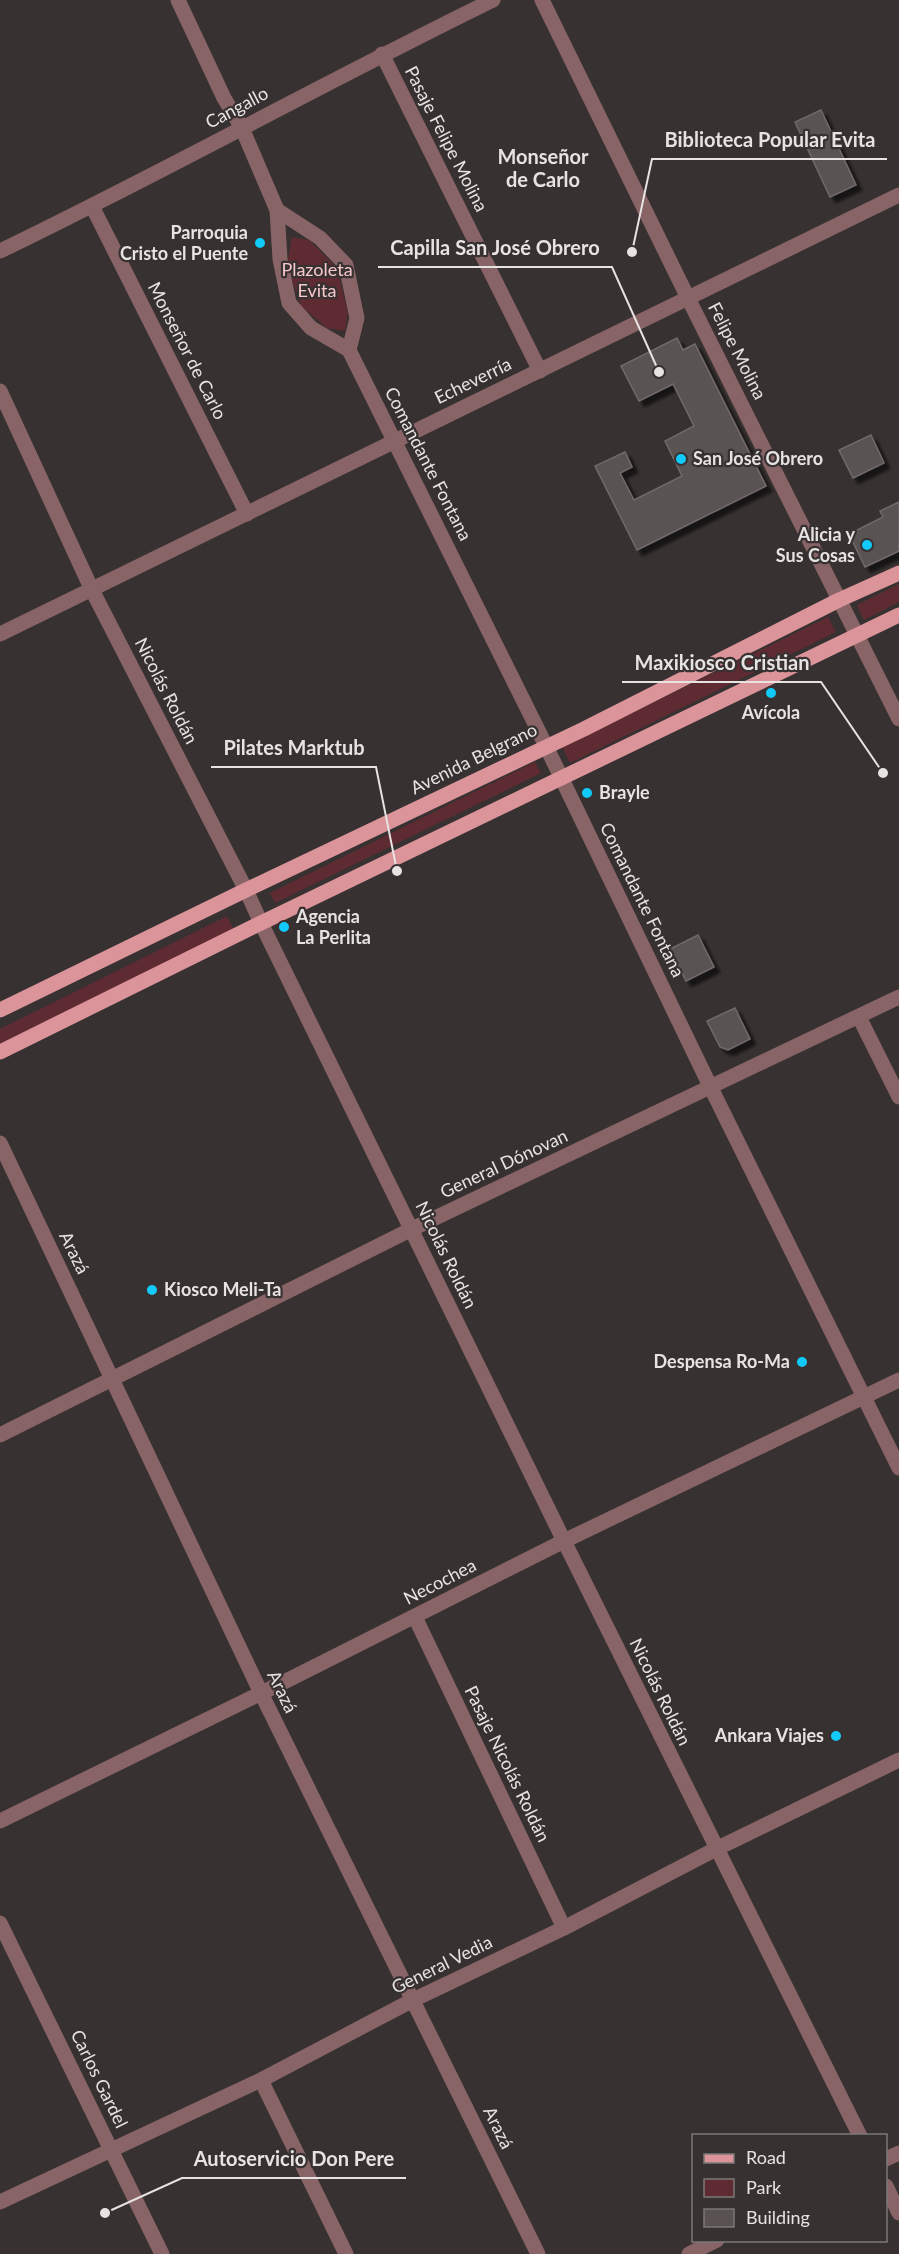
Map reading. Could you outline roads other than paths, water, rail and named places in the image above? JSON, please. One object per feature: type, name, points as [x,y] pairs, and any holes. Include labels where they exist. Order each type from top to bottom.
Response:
[{"type":"main road","name":"Avenida Belgrano","points":[[0,1010],[546,746],[839,600],[899,573]]},
{"type":"main road","points":[[0,1052],[261,923],[899,615]]},
{"type":"street","points":[[178,0],[224,98],[242,128],[277,210],[280,259],[289,303],[310,328],[349,350],[357,318],[346,265],[320,238],[277,210]]},
{"type":"street","name":"Cangallo","points":[[0,250],[92,206],[382,54],[493,0]]},
{"type":"street","name":"Felipe Molina","points":[[542,0],[899,719]]},
{"type":"street","name":"Pasaje Felipe Molina","points":[[382,54],[540,371]]},
{"type":"street","name":"Echeverría","points":[[0,634],[899,195]]},
{"type":"street","name":"Monseñor de Carlo","points":[[92,206],[247,514]]},
{"type":"street","name":"Comandante Fontana","points":[[349,350],[546,746],[711,1088],[899,1468]]},
{"type":"street","name":"Nicolás Roldán","points":[[0,391],[92,590],[246,890],[564,1541],[859,2134]]},
{"type":"street","name":"General Dónovan","points":[[0,1436],[412,1229],[899,997]]},
{"type":"street","points":[[859,1017],[899,1097]]},
{"type":"street","name":"Arazá","points":[[0,1143],[261,1693],[538,2254]]},
{"type":"street","name":"Necochea","points":[[0,1821],[415,1617],[564,1541],[899,1380]]},
{"type":"street","name":"Pasaje Nicolás Roldán","points":[[415,1617],[564,1928]]},
{"type":"street","name":"General Vedia","points":[[0,2202],[261,2080],[413,2000],[564,1928],[716,1849],[899,1760]]},
{"type":"street","name":"Carlos Gardel","points":[[0,1923],[162,2254]]},
{"type":"street","points":[[261,2080],[346,2254]]},
{"type":"street","points":[[887,2190],[899,2213]]},
{"type":"street","points":[[689,2254],[715,2242]]},
{"type":"place","name":"Parroquia Cristo el Puente","points":[[260,243]]},
{"type":"place","name":"Biblioteca Popular Evita","points":[[632,252]]},
{"type":"place","name":"Capilla San José Obrero","points":[[659,372]]},
{"type":"place","name":"San José Obrero","points":[[681,459]]},
{"type":"place","name":"Alicia y Sus Cosas","points":[[867,545]]},
{"type":"place","name":"Avícola","points":[[771,693]]},
{"type":"place","name":"Maxikiosco Cristian","points":[[883,773]]},
{"type":"place","name":"Brayle","points":[[587,793]]},
{"type":"place","name":"Pilates Marktub","points":[[397,871]]},
{"type":"place","name":"Agencia La Perlita","points":[[284,927]]},
{"type":"place","name":"Kiosco Meli-Ta","points":[[152,1290]]},
{"type":"place","name":"Despensa Ro-Ma","points":[[802,1362]]},
{"type":"place","name":"Ankara Viajes","points":[[836,1736]]},
{"type":"place","name":"Autoservicio Don Pere","points":[[105,2213]]},
{"type":"district","name":"Monseñor de Carlo","points":[[543,168]]},
{"type":"park label","name":"Plazoleta Evita","points":[[317,280]]}]
